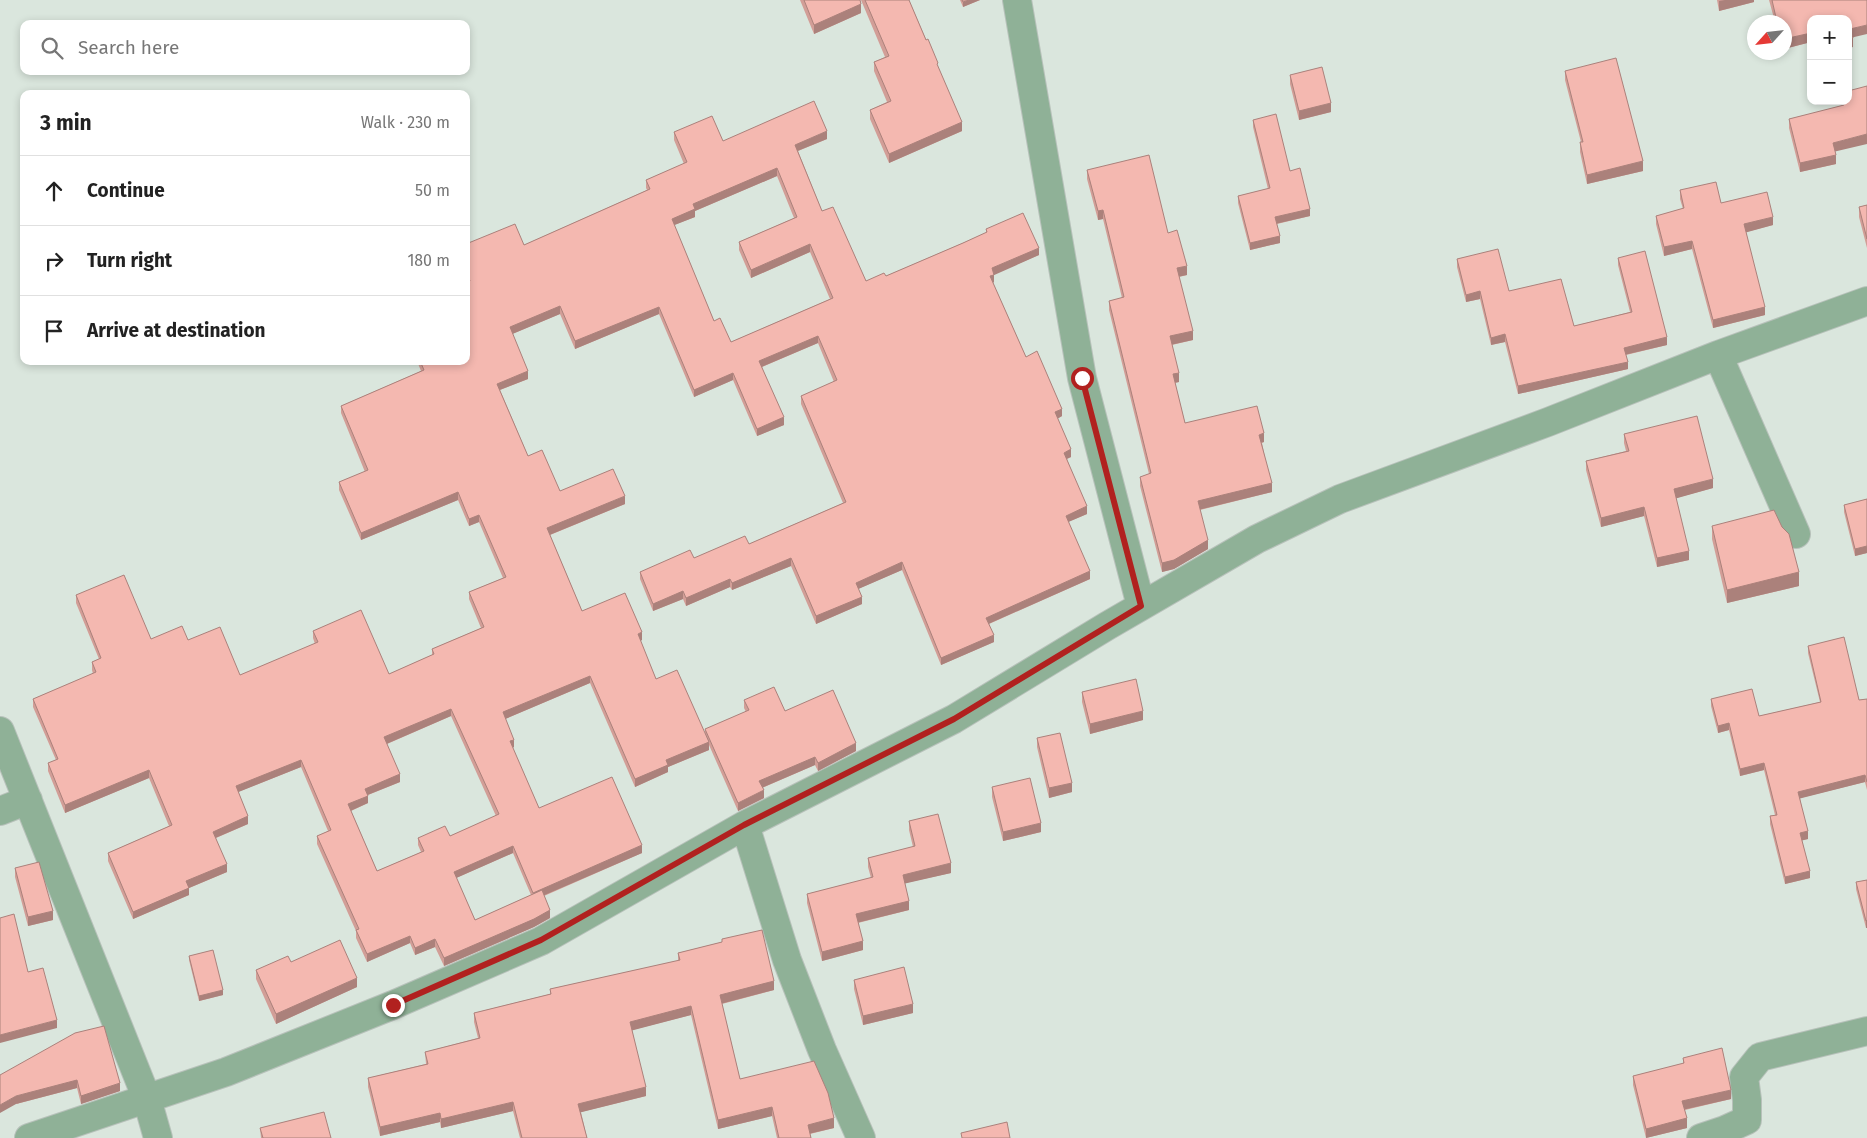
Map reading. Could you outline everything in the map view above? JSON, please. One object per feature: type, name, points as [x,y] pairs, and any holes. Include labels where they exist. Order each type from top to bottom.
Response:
[{"type":"street","points":[[1017,0],[1082,378],[1141,606]]},
{"type":"street","points":[[29,1138],[226,1072],[384,1009],[541,940],[744,825],[954,719],[1141,606],[1257,539],[1340,499],[1548,422],[1718,355],[1867,301]]},
{"type":"street","points":[[1718,355],[1796,534]]},
{"type":"street","points":[[0,731],[147,1099],[158,1138]]},
{"type":"street","points":[[0,810],[28,800]]},
{"type":"street","points":[[744,825],[787,960],[822,1050],[861,1138]]},
{"type":"street","points":[[1702,1138],[1747,1120],[1744,1077],[1760,1057],[1867,1031]]},
{"type":"building","points":[[804,0],[860,0],[861,4],[814,25]]},
{"type":"building","points":[[865,0],[909,0],[926,40],[928,39],[962,122],[889,154],[870,110],[891,101],[874,62],[889,56]]},
{"type":"building","points":[[1772,0],[1867,0],[1867,25],[1852,29],[1852,15],[1807,15],[1807,34],[1792,37],[1792,15],[1775,15]]},
{"type":"building","points":[[1616,58],[1643,161],[1587,175],[1580,142],[1583,142],[1565,71]]},
{"type":"building","points":[[1322,67],[1331,103],[1299,111],[1290,75]]},
{"type":"building","points":[[1867,86],[1867,134],[1833,143],[1836,155],[1800,163],[1789,119],[1844,105],[1852,105],[1852,90]]},
{"type":"building","points":[[814,101],[827,131],[795,145],[822,211],[833,207],[866,281],[884,273],[886,276],[963,243],[987,232],[986,229],[1023,213],[1039,248],[992,268],[994,275],[990,276],[1026,357],[1037,351],[1062,409],[1055,412],[1071,449],[1064,453],[1087,506],[1066,516],[1090,571],[986,618],[994,635],[941,658],[902,562],[856,583],[862,597],[816,616],[791,558],[732,583],[730,579],[686,598],[683,591],[653,604],[640,572],[690,550],[694,558],[745,536],[749,544],[846,502],[801,396],[837,380],[818,336],[759,361],[784,417],[757,429],[733,373],[694,390],[659,307],[575,341],[560,306],[510,327],[528,371],[497,384],[528,456],[542,450],[560,491],[613,469],[625,496],[547,528],[582,611],[625,593],[642,632],[638,634],[656,679],[677,670],[709,742],[666,760],[668,765],[635,779],[590,676],[503,712],[514,740],[510,741],[539,808],[612,777],[642,845],[533,893],[513,846],[454,872],[475,920],[542,890],[550,910],[534,919],[444,958],[435,939],[415,948],[410,936],[367,954],[356,930],[359,929],[317,836],[331,830],[301,760],[236,786],[248,816],[213,832],[227,864],[186,881],[189,888],[133,912],[108,853],[172,825],[149,770],[65,805],[48,763],[58,759],[33,699],[96,672],[92,662],[101,658],[76,595],[124,575],[151,639],[182,626],[188,640],[220,627],[240,675],[318,642],[313,631],[361,610],[389,674],[434,654],[432,649],[484,627],[469,592],[506,577],[479,515],[469,519],[458,492],[361,533],[339,482],[368,470],[341,406],[424,370],[422,365],[470,365],[470,242],[515,224],[524,245],[650,189],[646,180],[687,162],[674,132],[712,116],[723,141]],"holes":[[[777,168],[797,217],[739,242],[751,270],[810,244],[833,298],[731,342],[720,318],[714,321],[672,219],[695,209],[693,204]],[[451,709],[499,814],[450,836],[445,826],[418,838],[424,851],[377,871],[348,804],[368,796],[365,789],[400,774],[384,737]]]},
{"type":"building","points":[[1276,114],[1290,171],[1300,168],[1310,209],[1275,217],[1280,236],[1250,243],[1238,196],[1270,188],[1253,120]]},
{"type":"building","points":[[1149,155],[1168,233],[1177,230],[1187,266],[1177,268],[1193,331],[1170,336],[1179,373],[1173,374],[1185,423],[1257,406],[1264,433],[1259,435],[1272,483],[1198,501],[1208,540],[1174,560],[1162,563],[1140,477],[1151,473],[1109,301],[1124,297],[1103,210],[1098,211],[1087,170]]},
{"type":"building","points":[[1716,182],[1721,203],[1767,192],[1773,217],[1744,224],[1765,307],[1713,320],[1692,241],[1664,247],[1656,216],[1684,208],[1680,190]]},
{"type":"building","points":[[1867,205],[1867,239],[1859,207]]},
{"type":"building","points":[[1498,249],[1509,291],[1561,279],[1574,326],[1632,312],[1618,258],[1645,251],[1667,337],[1624,348],[1628,362],[1518,386],[1505,334],[1491,338],[1480,291],[1466,295],[1457,259]]},
{"type":"building","points":[[1697,416],[1713,479],[1674,489],[1689,551],[1657,558],[1644,507],[1601,518],[1586,461],[1629,451],[1624,434]]},
{"type":"building","points":[[1867,499],[1867,546],[1855,549],[1844,505]]},
{"type":"building","points":[[1774,510],[1782,527],[1789,534],[1799,572],[1727,590],[1712,526]]},
{"type":"building","points":[[1844,637],[1859,700],[1867,699],[1867,782],[1865,775],[1798,792],[1808,831],[1800,833],[1810,871],[1785,877],[1770,816],[1777,815],[1764,763],[1740,769],[1729,723],[1718,726],[1711,699],[1752,689],[1759,716],[1821,702],[1808,646]]},
{"type":"building","points":[[1136,679],[1143,711],[1090,724],[1082,692]]},
{"type":"building","points":[[774,687],[785,711],[833,690],[856,743],[818,763],[815,757],[759,781],[764,790],[738,803],[705,729],[749,710],[744,700]]},
{"type":"building","points":[[1060,733],[1072,783],[1049,788],[1037,738]]},
{"type":"building","points":[[1030,778],[1041,823],[1003,832],[992,787]]},
{"type":"building","points":[[938,814],[951,863],[903,875],[909,901],[856,914],[863,941],[822,952],[807,894],[873,877],[868,858],[915,846],[909,821]]},
{"type":"building","points":[[39,862],[53,911],[28,917],[15,868]]},
{"type":"building","points":[[1867,880],[1867,920],[1866,921],[1856,882]]},
{"type":"building","points":[[14,914],[28,972],[43,968],[57,1020],[0,1035],[0,918]]},
{"type":"building","points":[[762,930],[774,981],[720,995],[740,1079],[814,1061],[828,1093],[834,1118],[808,1125],[811,1138],[779,1138],[772,1107],[718,1120],[691,1006],[630,1022],[646,1087],[578,1104],[587,1138],[522,1138],[513,1102],[441,1119],[440,1113],[380,1127],[368,1078],[428,1064],[425,1052],[480,1038],[474,1013],[551,994],[550,989],[680,960],[678,953],[722,942],[722,939]]},
{"type":"building","points":[[340,940],[357,978],[276,1014],[256,970],[288,956],[291,962]]},
{"type":"building","points":[[213,950],[223,990],[199,996],[189,956]]},
{"type":"building","points":[[904,967],[913,1004],[863,1016],[854,980]]},
{"type":"building","points":[[104,1026],[120,1083],[81,1096],[77,1080],[16,1096],[0,1105],[0,1075],[75,1033]]},
{"type":"building","points":[[1722,1048],[1731,1090],[1682,1101],[1687,1118],[1646,1129],[1633,1076],[1684,1063],[1683,1058]]},
{"type":"building","points":[[324,1112],[331,1138],[263,1138],[260,1128]]},
{"type":"building","points":[[1007,1122],[1010,1138],[962,1138],[961,1133]]},
{"type":"route","points":[[393,1005],[541,940],[744,825],[954,719],[1141,606],[1082,378]]}]
